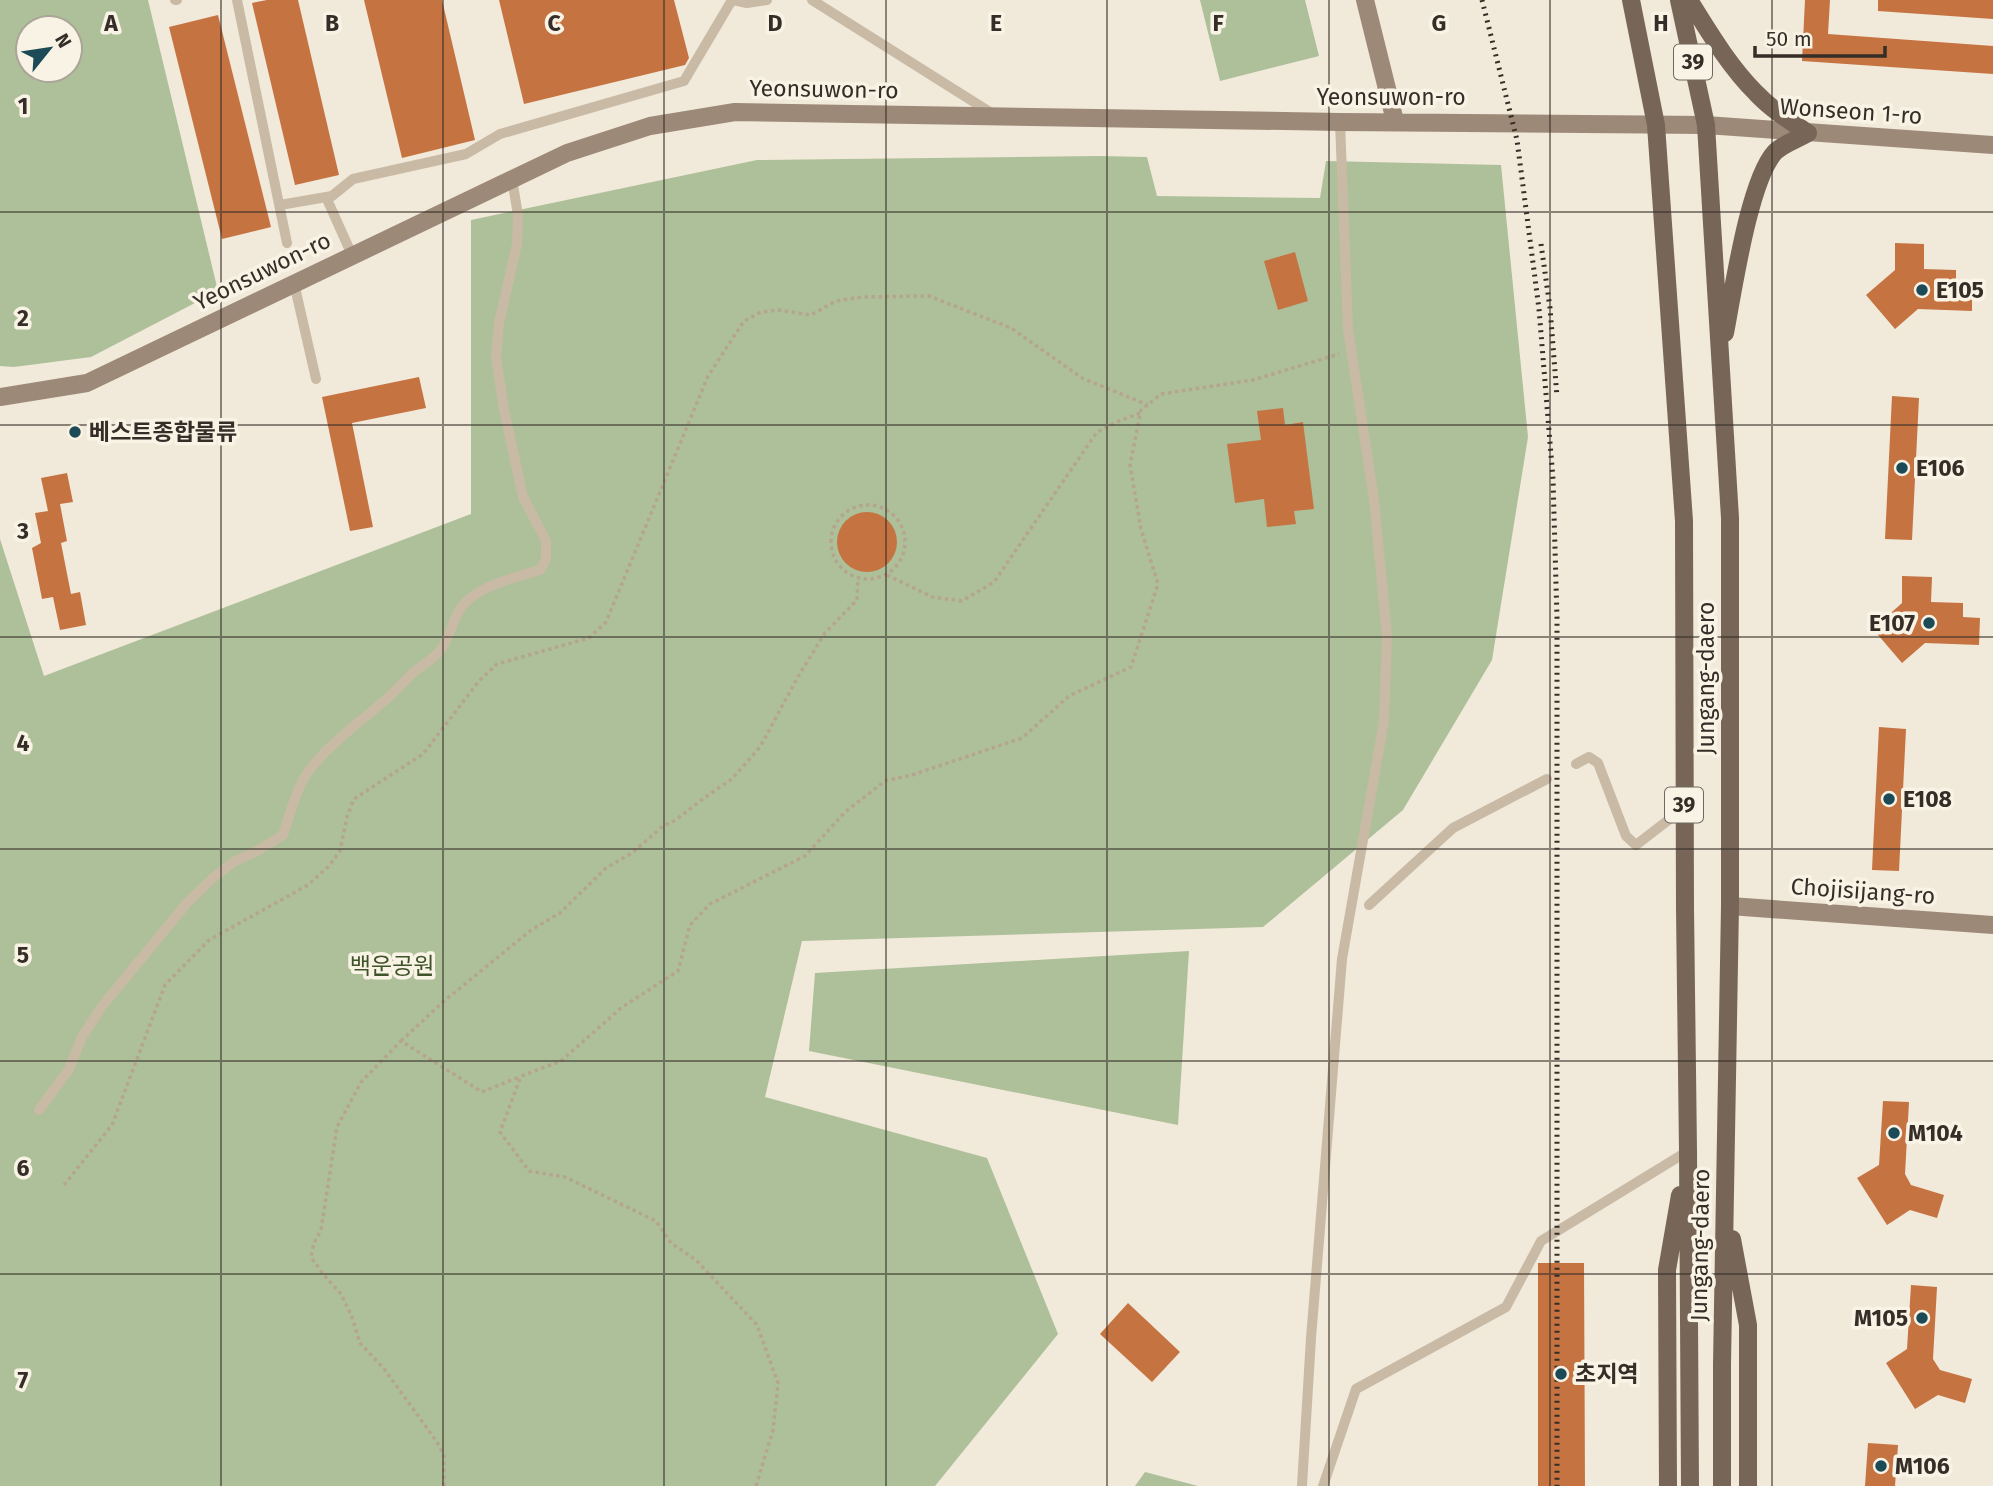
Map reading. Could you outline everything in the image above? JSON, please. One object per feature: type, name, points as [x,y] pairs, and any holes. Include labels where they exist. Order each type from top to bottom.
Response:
[{"type":"main road","name":"Jungang-daero","points":[[1631,0],[1656,125],[1684,521],[1690,1486]]},
{"type":"main road","name":"Jungang-daero","points":[[1679,0],[1706,125],[1730,518],[1730,906],[1722,1486]]},
{"type":"main road","points":[[1689,0],[1720,49],[1756,94],[1808,133],[1776,151],[1761,174],[1749,217],[1720,357]]},
{"type":"main road","points":[[1668,1486],[1667,1270],[1688,1151]]},
{"type":"main road","points":[[1725,1198],[1748,1325],[1748,1486]]},
{"type":"street","points":[[1365,0],[1395,121]]},
{"type":"street","name":"Yeonsuwon-ro","points":[[0,397],[88,383],[567,153],[650,126],[735,112],[1706,125]]},
{"type":"street","name":"Wonseon 1-ro","points":[[1706,125],[1993,145]]},
{"type":"street","name":"Chojisijang-ro","points":[[1730,906],[1993,925]]},
{"type":"lane","points":[[237,0],[287,243]]},
{"type":"lane","points":[[280,205],[332,196],[353,179],[466,155],[500,134],[684,81],[732,0],[747,4],[766,0]]},
{"type":"lane","points":[[811,0],[997,116]]},
{"type":"lane","points":[[1303,1486],[1311,1338],[1342,959],[1384,721],[1387,636],[1374,500],[1348,329],[1340,122]]},
{"type":"lane","points":[[39,1110],[69,1069],[82,1038],[103,1005],[187,903],[234,861],[283,835],[304,778],[324,754],[438,654],[464,603],[476,594],[511,578],[540,570],[546,559],[546,541],[523,497],[504,410],[496,357],[499,323],[517,244],[518,215],[512,179]]},
{"type":"lane","points":[[326,197],[352,255]]},
{"type":"lane","points":[[294,283],[316,379]]},
{"type":"lane","points":[[1576,764],[1589,757],[1598,763],[1626,836],[1636,845],[1684,808]]},
{"type":"lane","points":[[1369,905],[1453,828],[1547,779]]},
{"type":"lane","points":[[1323,1486],[1356,1389],[1506,1307],[1541,1241],[1688,1151]]},
{"type":"path","points":[[64,1185],[113,1125],[165,985],[209,940],[308,885],[329,866],[340,851],[354,799],[423,754],[479,681],[498,664],[589,638],[607,622],[708,376],[744,321],[761,312],[778,310],[811,315],[836,301],[863,297],[929,296],[1011,328],[1082,378],[1148,405]]},
{"type":"path","points":[[401,1041],[482,1092],[561,1061],[621,1008],[678,971],[690,925],[710,904],[805,856],[845,812],[885,781],[912,775],[1022,738],[1069,696],[1131,667],[1158,584],[1141,528],[1130,465],[1141,410],[1161,394],[1253,380],[1351,351]]},
{"type":"path","points":[[887,575],[932,597],[962,601],[994,582],[1097,432],[1140,413]]},
{"type":"path","points":[[877,505],[889,510],[898,519],[906,543],[903,556],[887,575],[858,578],[845,571],[836,561],[831,549],[834,525],[842,514],[853,507],[877,505]]},
{"type":"path","points":[[444,1486],[444,1456],[437,1442],[386,1370],[360,1343],[341,1294],[312,1257],[314,1243],[321,1230],[337,1127],[361,1082],[443,1002],[531,930],[560,914],[606,868],[632,853],[663,825],[676,820],[732,779],[760,747],[825,633],[857,600],[858,578]]},
{"type":"path","points":[[521,1076],[500,1132],[529,1171],[565,1177],[656,1221],[671,1243],[696,1260],[757,1325],[778,1383],[773,1430],[756,1486]]},
{"type":"green space","points":[[0,0],[148,0],[218,291],[91,357],[14,367],[0,366]]},
{"type":"green space","points":[[1200,0],[1305,0],[1319,56],[1220,81]]},
{"type":"green space","name":"백운공원","points":[[1147,157],[1157,196],[1320,198],[1326,161],[1501,165],[1528,437],[1492,660],[1403,810],[1263,927],[802,941],[765,1097],[987,1158],[1058,1334],[935,1486],[0,1486],[0,539],[44,676],[471,514],[471,220],[757,160]]},
{"type":"green space","points":[[1189,951],[1178,1125],[809,1051],[815,973]]},
{"type":"green space","points":[[1145,1472],[1198,1486],[1135,1486]]},
{"type":"building","points":[[298,0],[339,175],[295,185],[252,3]]},
{"type":"building","points":[[364,0],[442,0],[475,140],[402,158]]},
{"type":"building","points":[[499,0],[674,0],[689,58],[685,65],[524,104]]},
{"type":"building","points":[[1805,0],[1830,0],[1828,34],[1993,46],[1993,74],[1802,61]]},
{"type":"building","points":[[1878,0],[1993,0],[1993,19],[1878,11]]},
{"type":"building","points":[[218,15],[271,227],[222,239],[169,27]]},
{"type":"building","name":"E105","points":[[1895,243],[1924,244],[1924,269],[1956,270],[1956,284],[1972,284],[1972,311],[1918,309],[1895,329],[1866,295],[1895,270]]},
{"type":"building","points":[[1295,252],[1308,301],[1278,310],[1264,261]]},
{"type":"building","points":[[419,377],[426,408],[352,423],[373,527],[350,531],[322,397]]},
{"type":"building","name":"E106","points":[[1892,396],[1919,398],[1912,540],[1885,539]]},
{"type":"building","points":[[1283,408],[1285,425],[1303,422],[1314,509],[1294,511],[1296,524],[1267,527],[1264,499],[1235,503],[1227,444],[1261,440],[1257,411]]},
{"type":"building","points":[[67,473],[73,502],[60,504],[67,541],[61,543],[71,594],[80,592],[86,625],[60,630],[53,597],[42,599],[32,548],[41,543],[35,513],[48,511],[41,478]]},
{"type":"building","points":[[861,512],[873,512],[892,525],[897,542],[895,554],[884,567],[873,572],[861,572],[842,559],[837,548],[837,536],[850,517]]},
{"type":"building","name":"E107","points":[[1902,576],[1932,577],[1931,602],[1963,603],[1963,617],[1980,618],[1979,645],[1925,643],[1902,663],[1873,629],[1902,603]]},
{"type":"building","name":"E108","points":[[1879,727],[1906,729],[1899,871],[1872,870]]},
{"type":"building","name":"M104","points":[[1883,1101],[1909,1102],[1905,1174],[1911,1185],[1944,1195],[1937,1218],[1910,1210],[1887,1225],[1857,1178],[1879,1165]]},
{"type":"building","name":"초지역","points":[[1538,1263],[1584,1263],[1585,1486],[1538,1486]]},
{"type":"building","name":"M105","points":[[1911,1285],[1937,1287],[1933,1359],[1940,1370],[1972,1379],[1965,1403],[1938,1395],[1915,1409],[1886,1363],[1907,1349]]},
{"type":"building","points":[[1128,1303],[1180,1352],[1152,1382],[1100,1334]]},
{"type":"building","name":"M106","points":[[1868,1443],[1898,1445],[1895,1486],[1865,1486]]},
{"type":"railway","points":[[1482,0],[1517,140],[1539,309],[1553,479],[1557,618],[1557,1486]]},
{"type":"railway","points":[[1541,244],[1550,308],[1557,397]]},
{"type":"place","name":"E105","points":[[1922,290]]},
{"type":"place","name":"베스트종합물류","points":[[75,432]]},
{"type":"place","name":"E106","points":[[1902,468]]},
{"type":"place","name":"E107","points":[[1929,623]]},
{"type":"place","name":"E108","points":[[1889,799]]},
{"type":"place","name":"M104","points":[[1894,1133]]},
{"type":"place","name":"M105","points":[[1922,1318]]},
{"type":"place","name":"초지역","points":[[1561,1374]]},
{"type":"place","name":"M106","points":[[1881,1466]]}]
